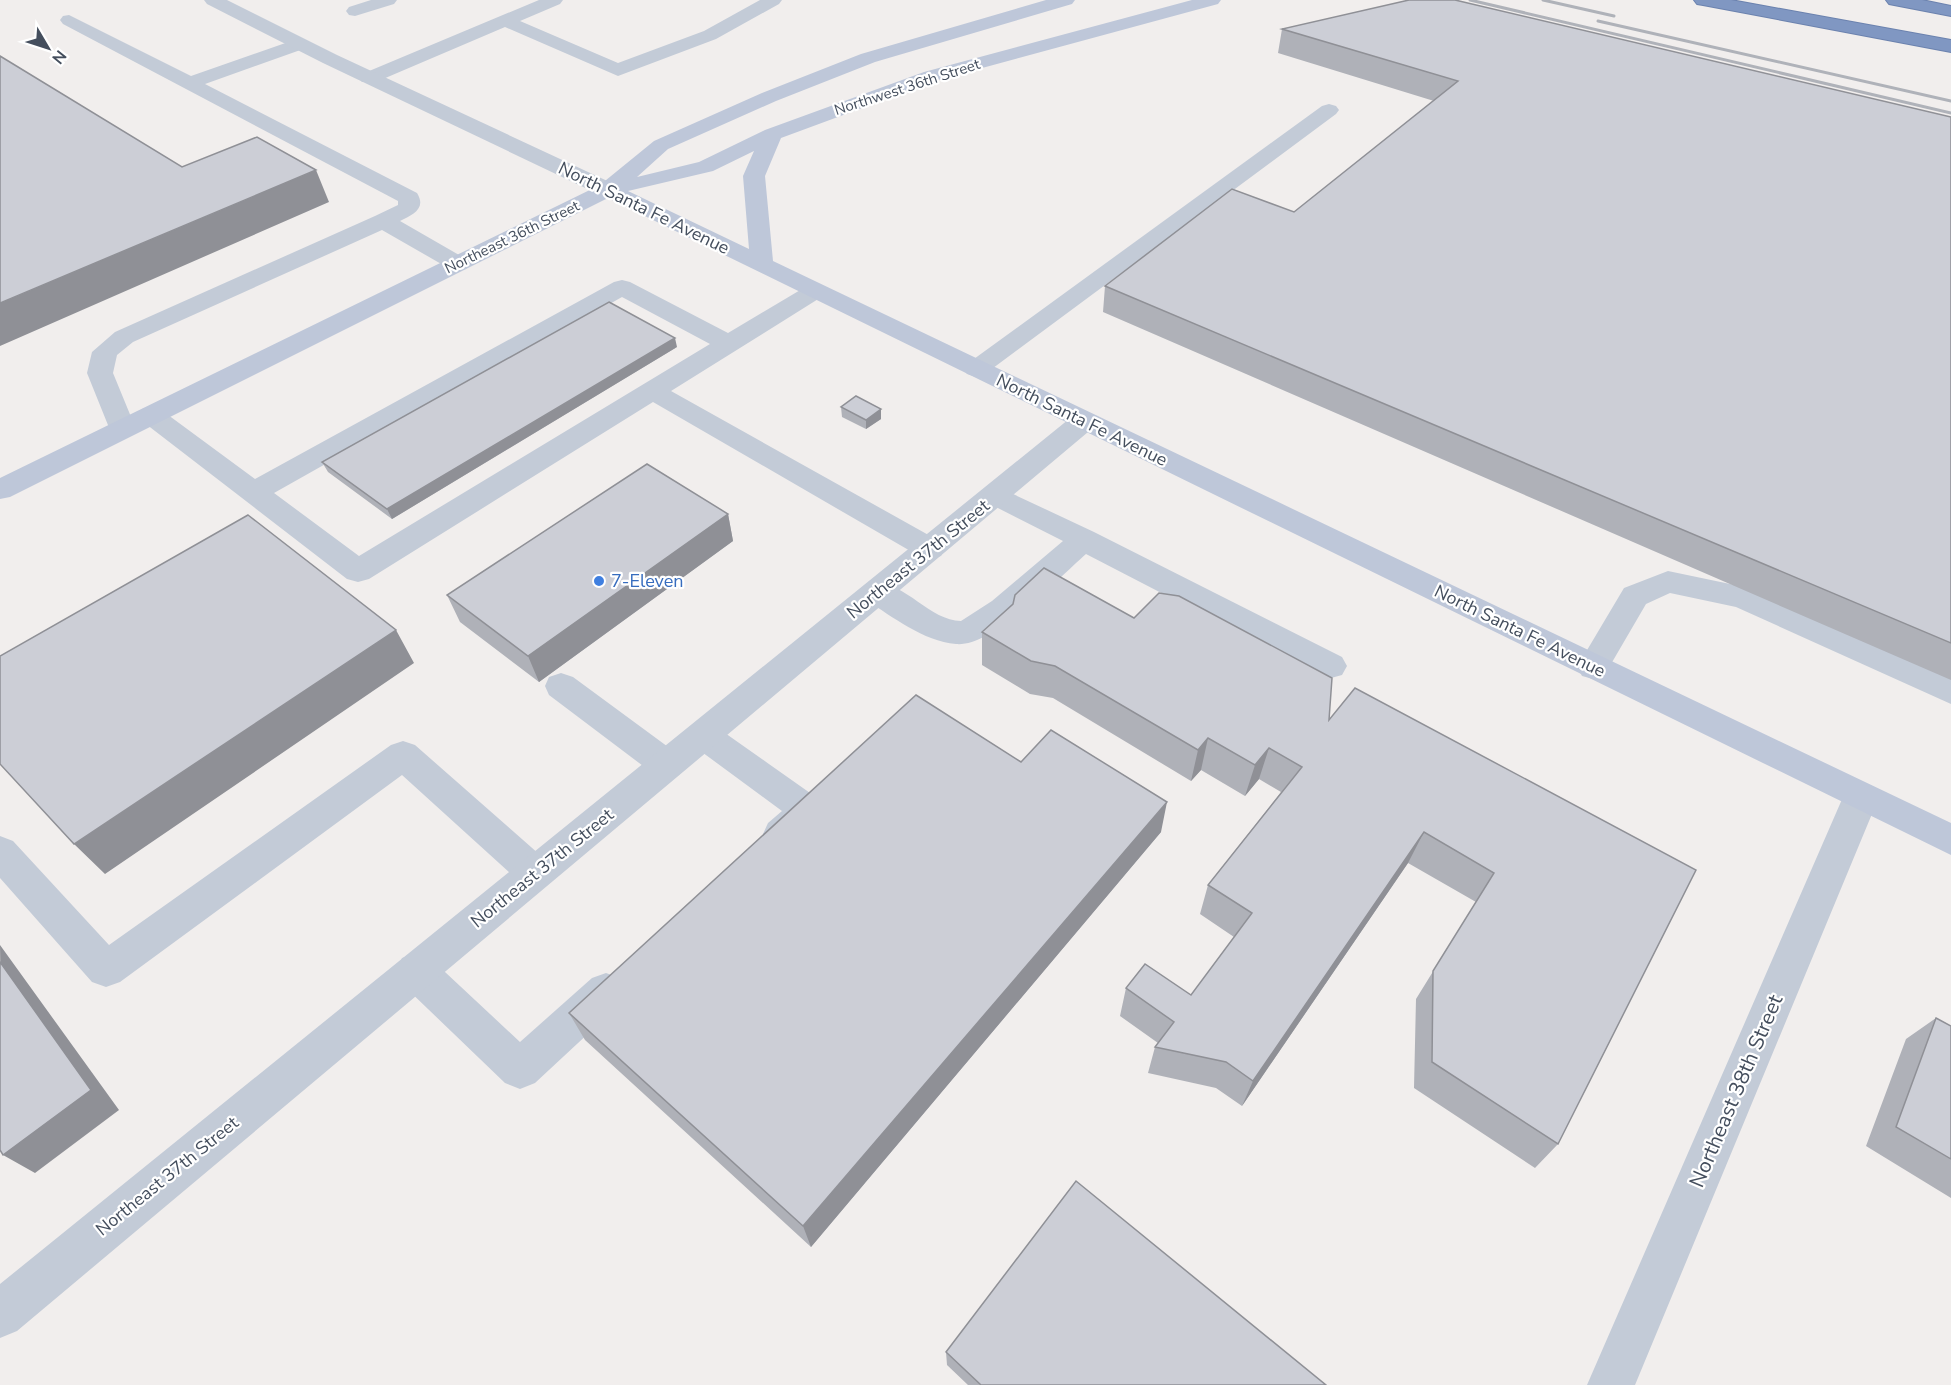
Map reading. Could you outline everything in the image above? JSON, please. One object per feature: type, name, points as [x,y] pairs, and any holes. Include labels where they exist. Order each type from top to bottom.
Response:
[{"type":"highway","points":[[1703,0],[1951,46]]},
{"type":"highway","points":[[1895,0],[1951,11]]},
{"type":"main road","name":"Northeast 36th Street","points":[[0,490],[608,190],[660,145],[769,97],[868,58],[1066,0]]},
{"type":"main road","name":"Northwest 36th Street","points":[[608,190],[706,167],[772,134],[931,76],[1212,0]]},
{"type":"main road","points":[[762,266],[754,176],[772,134]]},
{"type":"main road","name":"North Santa Fe Avenue","points":[[608,190],[1951,840]]},
{"type":"street","name":"North Santa Fe Avenue","points":[[213,0],[369,78],[608,190]]},
{"type":"street","points":[[356,11],[387,0]]},
{"type":"street","points":[[369,78],[554,0]]},
{"type":"street","points":[[504,20],[618,70],[710,35],[773,0]]},
{"type":"street","points":[[69,20],[409,198],[409,208],[124,337],[105,352],[100,373],[122,429]]},
{"type":"street","points":[[189,83],[300,44]]},
{"type":"street","points":[[976,369],[1329,110]]},
{"type":"street","points":[[383,221],[458,264]]},
{"type":"street","points":[[254,492],[622,287],[729,344]]},
{"type":"street","points":[[151,415],[358,571],[814,291]]},
{"type":"street","points":[[653,391],[930,549]]},
{"type":"street","name":"Northeast 37th Street","points":[[0,1314],[1084,421]]},
{"type":"street","points":[[996,495],[1330,666]]},
{"type":"street","points":[[877,592],[942,628],[961,633],[983,625],[1084,539]]},
{"type":"street","points":[[1593,667],[1635,596],[1668,582],[1743,597],[1951,691]]},
{"type":"street","points":[[561,686],[667,765]]},
{"type":"street","points":[[703,735],[807,810],[755,857]]},
{"type":"street","points":[[0,852],[106,969],[403,755],[535,873]]},
{"type":"street","name":"Northeast 38th Street","points":[[1611,1385],[1861,797]]},
{"type":"street","points":[[416,971],[520,1068],[633,967]]},
{"type":"building","points":[[1409,0],[1455,0],[1951,117],[1951,643],[1105,286],[1232,189],[1294,212],[1458,81],[1282,29]]},
{"type":"building","points":[[0,56],[182,167],[257,137],[316,170],[0,303]]},
{"type":"building","points":[[609,302],[675,338],[387,509],[322,462]]},
{"type":"building","points":[[856,396],[881,409],[866,420],[841,407]]},
{"type":"building","name":"7-Eleven","points":[[647,464],[728,514],[528,656],[447,595]]},
{"type":"building","points":[[248,515],[396,630],[74,844],[0,764],[0,656]]},
{"type":"building","points":[[1044,568],[1134,618],[1159,593],[1179,596],[1332,678],[1329,720],[1355,688],[1696,870],[1558,1144],[1432,1062],[1433,971],[1494,873],[1424,832],[1253,1081],[1226,1062],[1155,1047],[1174,1022],[1126,988],[1145,964],[1191,995],[1252,913],[1208,885],[1302,767],[1269,748],[1255,765],[1208,738],[1198,750],[1055,666],[1031,661],[982,632],[1013,604],[1015,595]]},
{"type":"building","points":[[916,695],[1021,762],[1051,730],[1167,802],[803,1226],[569,1013]]},
{"type":"building","points":[[0,962],[91,1090],[3,1155],[0,1150]]},
{"type":"building","points":[[1936,1018],[1951,1026],[1951,1159],[1896,1127]]},
{"type":"building","points":[[1076,1181],[1326,1385],[981,1385],[946,1352]]},
{"type":"railway","points":[[1470,0],[1951,113]]},
{"type":"railway","points":[[1543,0],[1614,16]]},
{"type":"railway","points":[[1598,21],[1951,101]]},
{"type":"place","name":"7-Eleven","points":[[599,581]]}]
